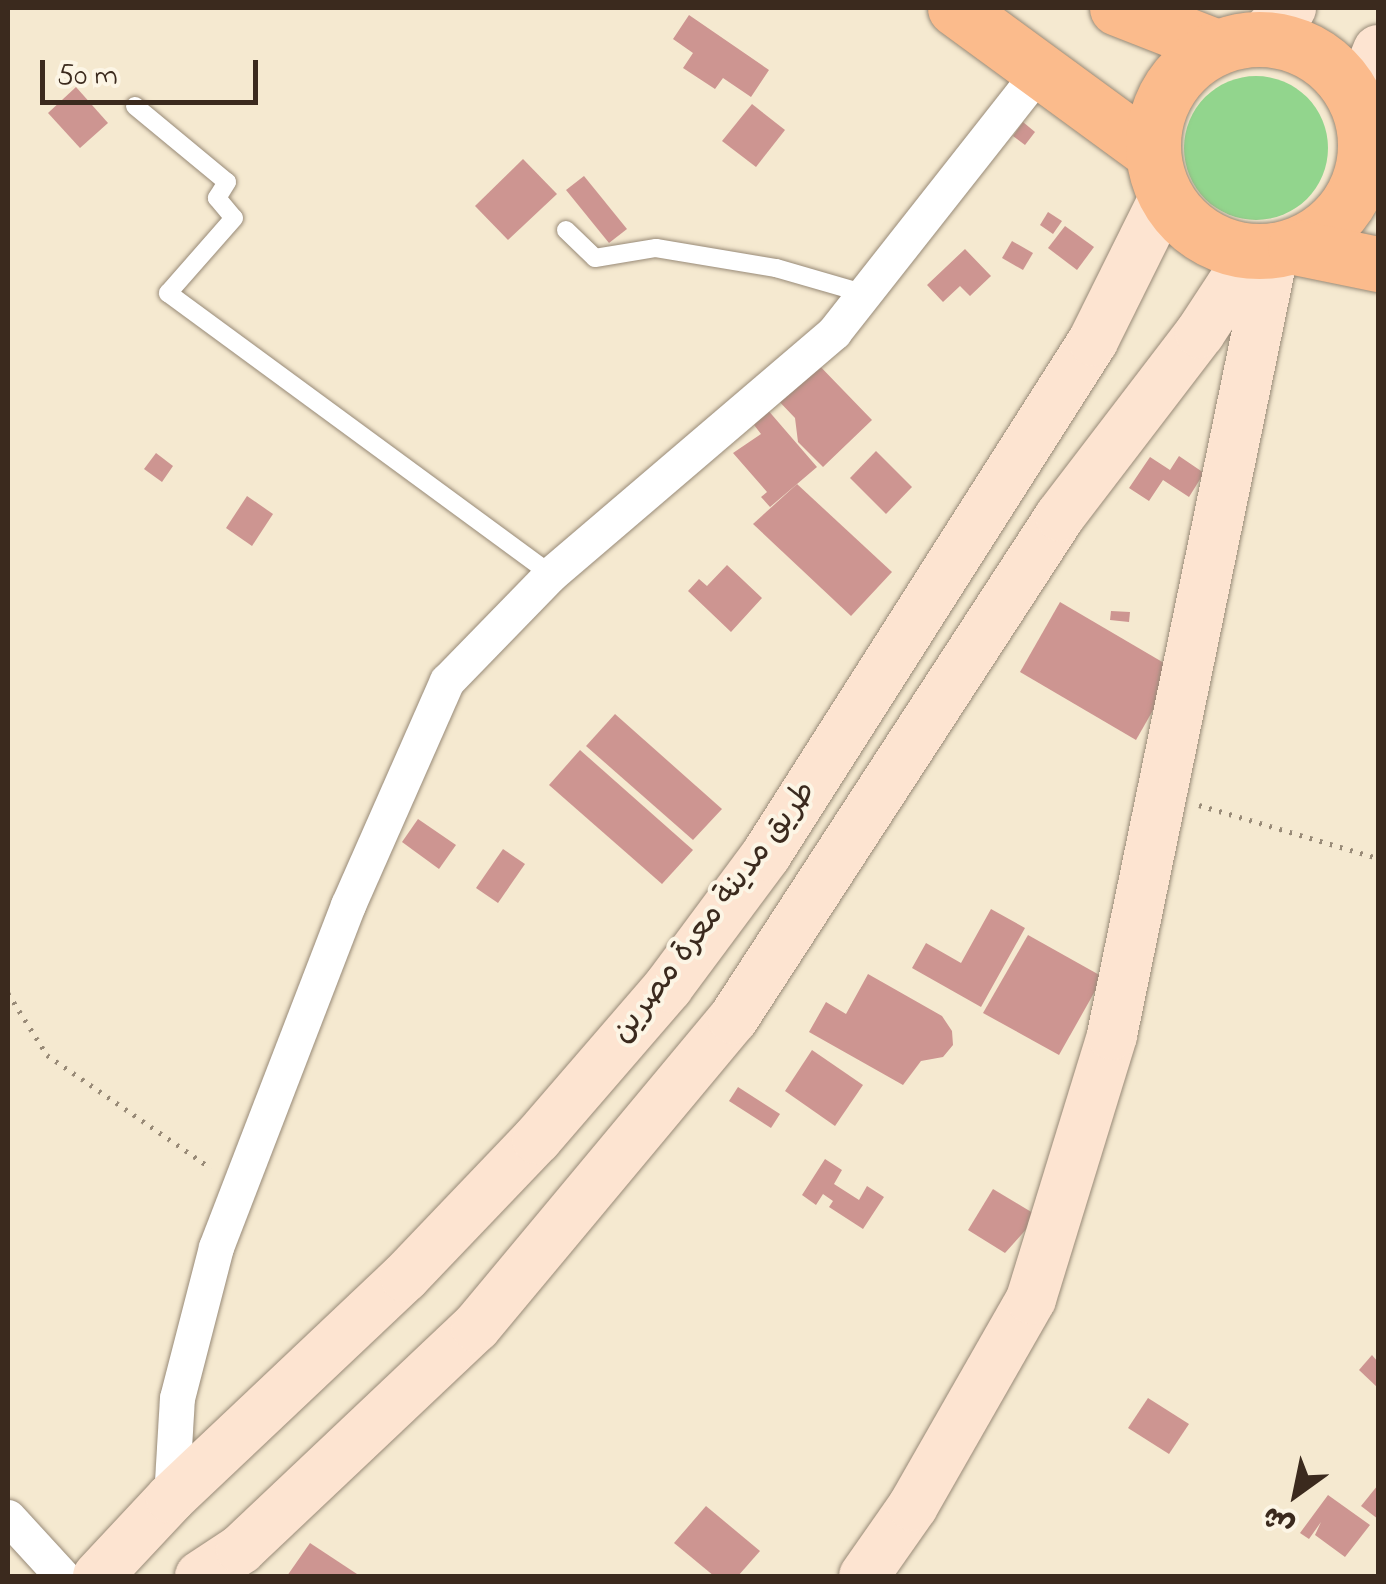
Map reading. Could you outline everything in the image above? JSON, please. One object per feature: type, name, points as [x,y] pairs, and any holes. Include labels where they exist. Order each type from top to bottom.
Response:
[{"type":"main road","points":[[955,8],[1042,68],[1159,175],[1205,238],[1378,264]]},
{"type":"main road","points":[[1117,8],[1256,31],[1318,56],[1367,130]]},
{"type":"main road","points":[[1159,175],[1155,120],[1168,90],[1189,64],[1256,31]]},
{"type":"main road","points":[[864,1576],[912,1506],[1031,1299],[1112,1036],[1165,795],[1274,249],[1346,208],[1362,175],[1378,50]]},
{"type":"main road","name":"طريق مدينة معرة مصرين","points":[[98,1576],[171,1498],[405,1277],[537,1139],[668,987],[776,839],[1094,342],[1159,175]]},
{"type":"main road","name":"طريق مدينة معرة مصرين","points":[[200,1576],[242,1549],[476,1327],[733,1019],[1060,516],[1200,332],[1274,249]]},
{"type":"street","points":[[171,1498],[177,1398],[216,1247],[348,906],[447,681],[551,574],[745,412],[867,294],[1042,68]]},
{"type":"street","points":[[8,1517],[62,1576]]},
{"type":"lane","points":[[135,106],[227,182],[217,198],[234,218],[168,293],[551,574]]},
{"type":"lane","points":[[566,230],[595,258],[656,248],[776,268],[867,294]]},
{"type":"path","points":[[1165,795],[1378,858]]},
{"type":"path","points":[[8,992],[47,1055],[238,1187]]},
{"type":"green space","points":[[1256,76],[1284,81],[1307,97],[1323,120],[1328,148],[1323,176],[1307,199],[1284,215],[1256,220],[1228,215],[1205,199],[1189,176],[1184,148],[1189,120],[1205,97],[1228,81]]},
{"type":"building","points":[[689,15],[769,70],[751,97],[723,78],[715,89],[683,68],[693,53],[673,39]]},
{"type":"building","points":[[76,87],[108,123],[80,148],[48,113]]},
{"type":"building","points":[[752,104],[785,130],[756,167],[722,141]]},
{"type":"building","points":[[1023,122],[1035,132],[1025,145],[1013,136]]},
{"type":"building","points":[[523,159],[557,194],[508,240],[475,206]]},
{"type":"building","points":[[584,176],[627,229],[609,243],[566,190]]},
{"type":"building","points":[[1048,212],[1062,221],[1053,234],[1040,225]]},
{"type":"building","points":[[1065,226],[1094,247],[1077,270],[1048,248]]},
{"type":"building","points":[[1012,241],[1033,253],[1023,270],[1002,258]]},
{"type":"building","points":[[965,249],[991,276],[970,296],[960,286],[943,302],[927,285]]},
{"type":"building","points":[[813,359],[872,420],[823,467],[798,442],[795,418],[774,396]]},
{"type":"building","points":[[761,402],[817,467],[770,507],[761,497],[767,492],[733,453],[761,434],[751,421]]},
{"type":"building","points":[[876,451],[912,487],[886,514],[850,478]]},
{"type":"building","points":[[156,453],[173,466],[162,482],[144,469]]},
{"type":"building","points":[[1179,456],[1204,473],[1189,497],[1163,480],[1149,501],[1129,488],[1150,457],[1170,470]]},
{"type":"building","points":[[797,484],[892,572],[851,616],[753,524]]},
{"type":"building","points":[[247,496],[273,514],[252,546],[226,528]]},
{"type":"building","points":[[727,565],[762,598],[731,632],[688,591],[699,579],[707,586]]},
{"type":"building","points":[[1060,602],[1176,670],[1136,740],[1020,672]]},
{"type":"building","points":[[1111,611],[1130,612],[1129,622],[1110,620]]},
{"type":"building","points":[[615,714],[722,809],[693,840],[586,746]]},
{"type":"building","points":[[580,750],[693,850],[662,884],[549,785]]},
{"type":"building","points":[[418,819],[456,845],[439,869],[402,842]]},
{"type":"building","points":[[503,849],[525,864],[498,903],[476,888]]},
{"type":"building","points":[[991,909],[1025,928],[981,1007],[912,968],[926,943],[961,963]]},
{"type":"building","points":[[1028,935],[1103,977],[1059,1055],[983,1013]]},
{"type":"building","points":[[868,974],[942,1016],[952,1031],[953,1045],[943,1057],[921,1061],[903,1085],[809,1032],[826,1002],[846,1014]]},
{"type":"building","points":[[812,1050],[863,1085],[835,1126],[785,1091]]},
{"type":"building","points":[[738,1087],[780,1114],[771,1128],[729,1101]]},
{"type":"building","points":[[825,1159],[842,1170],[834,1184],[859,1200],[867,1186],[884,1197],[863,1229],[829,1207],[833,1201],[823,1194],[816,1205],[802,1195]]},
{"type":"building","points":[[993,1189],[1038,1216],[1005,1253],[968,1230]]},
{"type":"building","points":[[1372,1355],[1378,1362],[1378,1388],[1359,1370]]},
{"type":"building","points":[[1148,1398],[1189,1424],[1169,1454],[1128,1428]]},
{"type":"building","points":[[1378,1485],[1378,1519],[1361,1506]]},
{"type":"building","points":[[1328,1495],[1370,1525],[1345,1557],[1315,1535],[1321,1522],[1309,1539],[1300,1533]]},
{"type":"building","points":[[706,1506],[760,1551],[738,1576],[714,1576],[674,1543]]},
{"type":"building","points":[[310,1543],[360,1576],[287,1576]]}]
